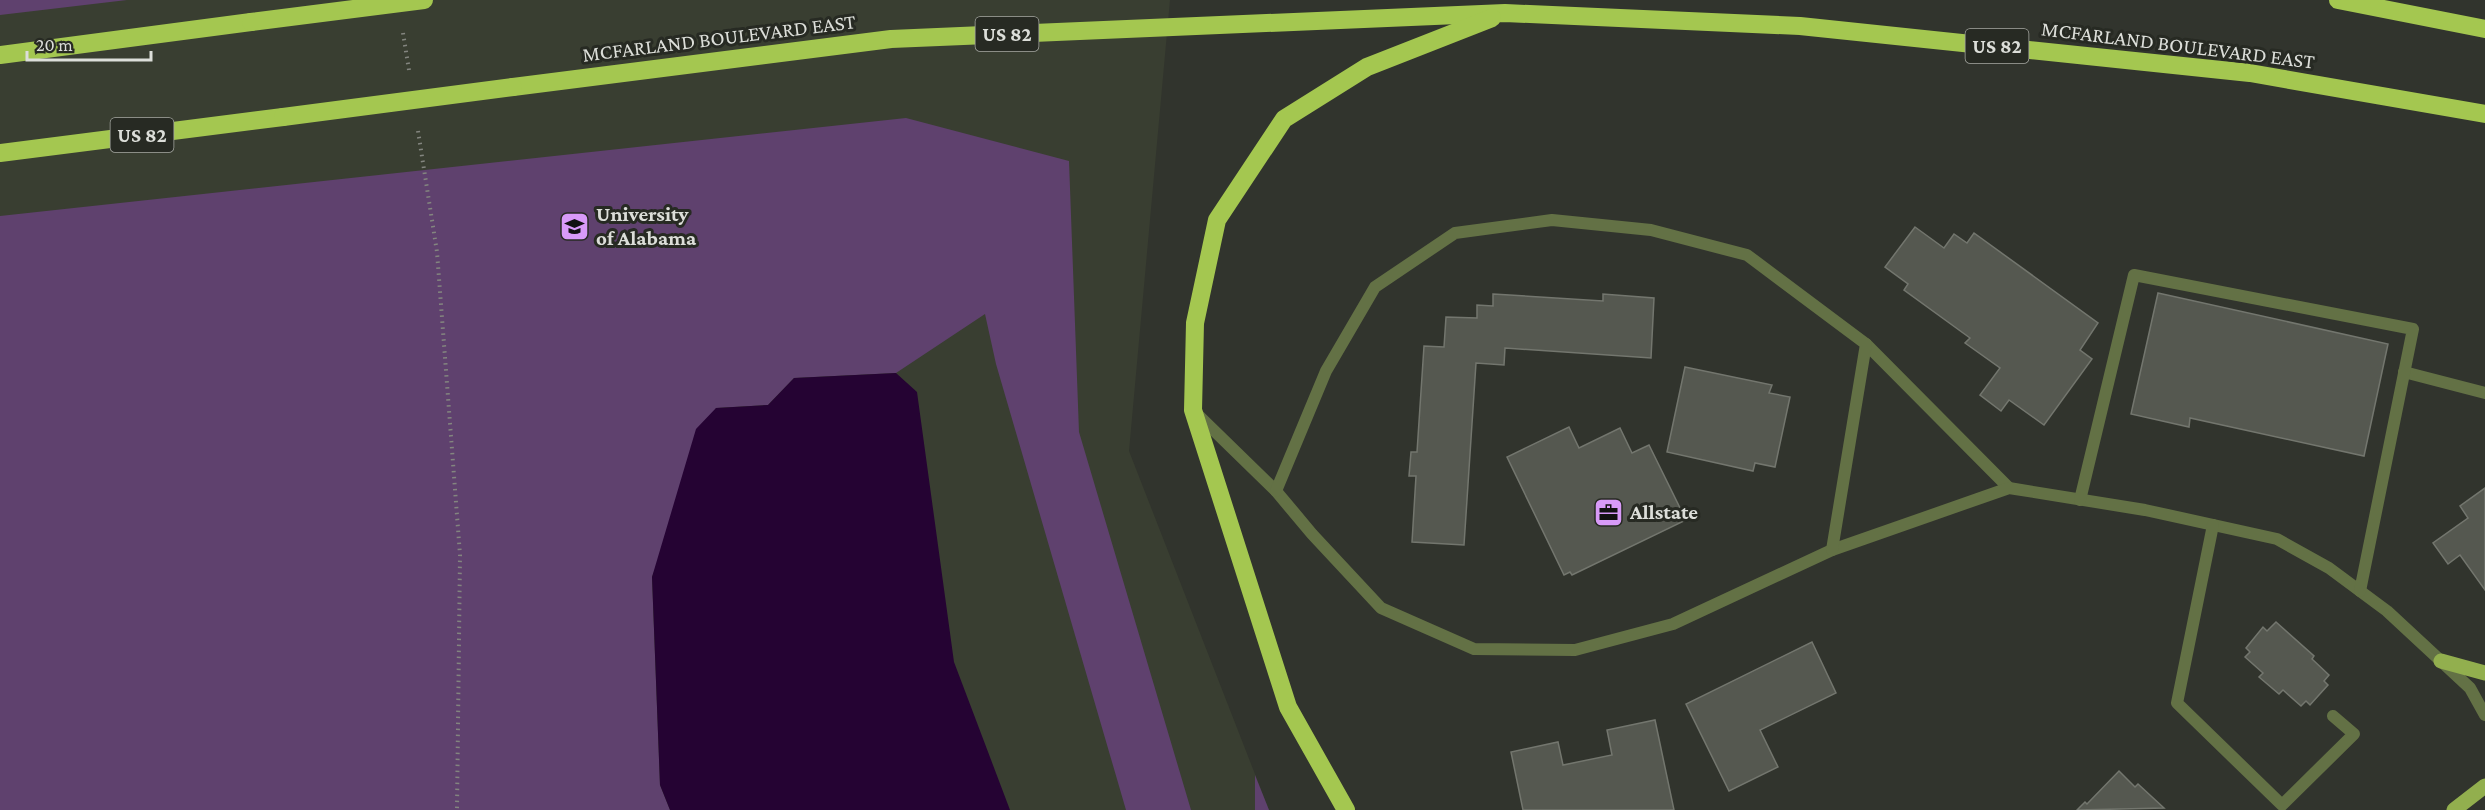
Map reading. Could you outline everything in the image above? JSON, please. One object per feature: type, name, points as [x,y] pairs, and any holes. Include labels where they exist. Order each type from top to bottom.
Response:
[{"type":"highway","points":[[0,55],[424,0]]},
{"type":"highway","points":[[2338,0],[2485,29]]},
{"type":"highway","points":[[1346,810],[1288,707],[1193,410],[1195,323],[1217,220],[1284,119],[1367,67],[1505,14]]},
{"type":"highway","name":"MCFARLAND BOULEVARD EAST","points":[[0,153],[891,39],[1505,14],[1812,27],[2250,73],[2485,114]]},
{"type":"main road","points":[[2440,661],[2485,673]]},
{"type":"main road","points":[[2454,810],[2485,786]]},
{"type":"lane","points":[[1276,491],[1326,371],[1375,287],[1455,233],[1552,220],[1651,230],[1747,255],[1866,344],[2009,488]]},
{"type":"lane","points":[[2080,500],[2134,275],[2413,329],[2360,591]]},
{"type":"lane","points":[[1832,550],[1866,344]]},
{"type":"lane","points":[[2404,372],[2485,393]]},
{"type":"lane","points":[[1193,410],[1276,491],[1312,534],[1381,608],[1474,649],[1575,650],[1662,627],[1832,550],[2009,488],[2145,510],[2277,539],[2329,568],[2387,611],[2469,688],[2485,716]]},
{"type":"lane","points":[[2213,525],[2177,703],[2282,805],[2354,734],[2333,716]]},
{"type":"path","points":[[402,23],[411,80]]},
{"type":"path","points":[[418,126],[437,252],[460,555],[457,810]]},
{"type":"shaded area","name":"University of Alabama","points":[[0,0],[1170,0],[1129,451],[1269,810],[0,810]]},
{"type":"shaded area","points":[[0,0],[127,0],[0,15]]},
{"type":"shaded area","points":[[906,118],[1069,161],[1079,432],[1191,810],[1126,810],[996,364],[985,314],[896,373],[794,378],[768,405],[716,408],[652,577],[660,785],[670,810],[0,810],[0,216]]},
{"type":"shaded area","points":[[896,373],[917,392],[954,662],[1010,810],[670,810],[660,785],[652,577],[696,429],[716,408],[768,405],[794,378]]},
{"type":"shaded area","points":[[1255,775],[1269,810],[1255,810]]},
{"type":"building","points":[[1915,227],[1944,248],[1954,234],[1967,243],[1974,233],[2098,323],[2080,350],[2092,359],[2044,425],[2009,400],[2001,411],[1980,395],[2000,368],[1965,343],[1970,338],[1904,290],[1908,284],[1885,267]]},
{"type":"building","points":[[2158,293],[2388,344],[2364,456],[2190,418],[2189,427],[2131,414]]},
{"type":"building","points":[[1493,294],[1603,301],[1603,294],[1654,298],[1651,358],[1505,348],[1504,365],[1476,363],[1464,545],[1412,542],[1416,476],[1409,476],[1411,452],[1417,452],[1424,346],[1444,347],[1446,317],[1477,318],[1477,305],[1493,306]]},
{"type":"building","points":[[1685,367],[1772,385],[1769,393],[1790,397],[1775,467],[1755,463],[1753,471],[1667,452]]},
{"type":"building","points":[[1569,427],[1579,448],[1620,428],[1632,453],[1649,445],[1686,520],[1572,575],[1570,572],[1564,575],[1507,457]]},
{"type":"building","points":[[2485,488],[2485,590],[2460,555],[2448,564],[2433,543],[2468,518],[2460,506]]},
{"type":"building","points":[[2276,622],[2314,656],[2312,659],[2329,675],[2324,681],[2328,685],[2310,705],[2306,701],[2301,706],[2283,690],[2279,694],[2259,677],[2263,673],[2245,657],[2250,652],[2246,648],[2263,627],[2267,631]]},
{"type":"building","points":[[1812,642],[1836,693],[1760,730],[1778,767],[1729,791],[1686,704]]},
{"type":"building","points":[[1655,720],[1674,810],[1523,810],[1511,752],[1558,742],[1563,765],[1612,755],[1607,730]]},
{"type":"building","points":[[2119,771],[2135,787],[2138,784],[2164,808],[2077,810],[2085,802],[2087,804]]},
{"type":"place","name":"University of Alabama","points":[[575,226]]},
{"type":"place","name":"Allstate","points":[[1609,512]]}]
